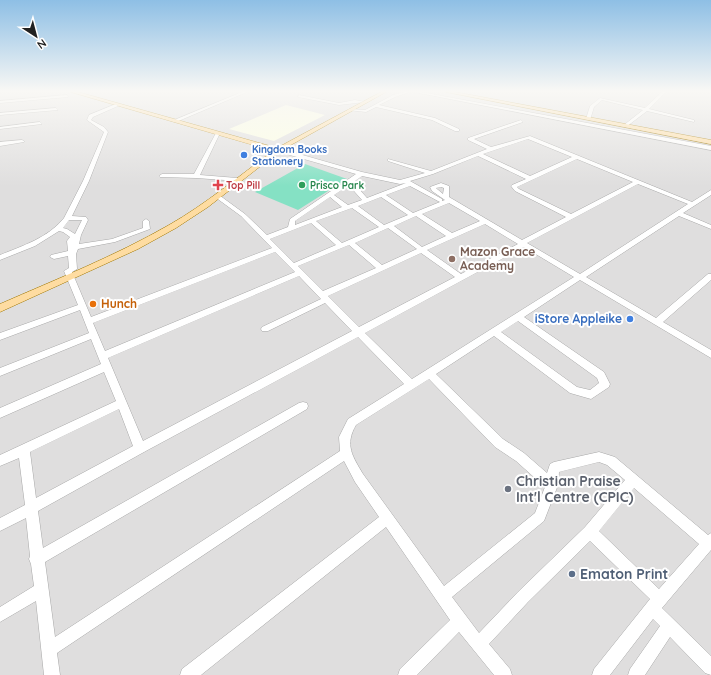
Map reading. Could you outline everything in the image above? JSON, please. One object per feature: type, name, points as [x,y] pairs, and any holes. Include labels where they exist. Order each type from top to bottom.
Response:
[{"type":"main road","points":[[183,124],[278,150]]},
{"type":"main road","points":[[0,308],[155,236],[187,217],[278,150],[326,124]]},
{"type":"main road","points":[[612,124],[711,142]]},
{"type":"main road","points":[[259,145],[287,145]]},
{"type":"main road","points":[[259,145],[268,151],[268,157]]},
{"type":"street","points":[[0,128],[36,124]]},
{"type":"street","points":[[0,258],[45,237],[58,228],[68,218],[95,161],[106,132],[93,124]]},
{"type":"street","points":[[442,124],[457,130]]},
{"type":"street","points":[[491,149],[471,138],[514,124]]},
{"type":"street","points":[[592,124],[711,148]]},
{"type":"street","points":[[196,176],[218,133]]},
{"type":"street","points":[[266,238],[367,201],[478,154],[526,137],[692,204]]},
{"type":"street","points":[[0,144],[22,141]]},
{"type":"street","points":[[278,150],[361,174],[394,182],[409,182],[447,200],[521,245],[580,277],[711,354]]},
{"type":"street","points":[[478,154],[529,178]]},
{"type":"street","points":[[570,216],[515,189],[515,184],[577,158]]},
{"type":"street","points":[[390,160],[431,173]]},
{"type":"street","points":[[291,229],[292,220],[361,174]]},
{"type":"street","points":[[162,176],[196,176],[237,180]]},
{"type":"street","points":[[352,180],[356,190],[367,201]]},
{"type":"street","points":[[0,525],[140,448],[461,278],[570,216],[637,182]]},
{"type":"street","points":[[504,675],[460,621],[359,478],[346,454],[343,440],[347,429],[352,422],[495,332],[711,192]]},
{"type":"street","points":[[331,195],[422,249],[461,278]]},
{"type":"street","points":[[382,195],[450,236]]},
{"type":"street","points":[[217,196],[231,204],[266,238],[411,385]]},
{"type":"street","points":[[103,356],[296,269],[341,246],[447,200]]},
{"type":"street","points":[[677,213],[711,227]]},
{"type":"street","points":[[68,218],[84,218],[73,250]]},
{"type":"street","points":[[54,257],[73,250],[136,234],[147,229],[146,221]]},
{"type":"street","points":[[312,221],[341,246]]},
{"type":"street","points":[[265,329],[381,268],[482,222]]},
{"type":"street","points":[[58,228],[65,230],[74,236],[71,241],[73,250],[73,269],[68,271],[140,448]]},
{"type":"street","points":[[350,242],[381,268]]},
{"type":"street","points":[[89,321],[276,249]]},
{"type":"street","points":[[657,322],[711,276]]},
{"type":"street","points":[[0,338],[83,306]]},
{"type":"street","points":[[495,332],[574,390],[591,395],[605,384],[601,375],[518,316]]},
{"type":"street","points":[[0,372],[94,334]]},
{"type":"street","points":[[0,413],[107,366]]},
{"type":"street","points":[[429,373],[499,443],[520,457],[552,485]]},
{"type":"street","points":[[0,461],[122,403]]},
{"type":"street","points":[[36,558],[303,406]]},
{"type":"street","points":[[24,450],[36,558],[52,675]]},
{"type":"street","points":[[48,650],[346,454]]},
{"type":"street","points":[[442,596],[540,516],[552,485],[554,468],[599,457],[605,458],[611,461],[632,480],[709,541],[656,603],[600,675]]},
{"type":"street","points":[[479,644],[523,597],[590,532],[632,480]]},
{"type":"street","points":[[188,675],[388,518]]},
{"type":"street","points":[[590,532],[656,603],[669,626],[711,666]]},
{"type":"street","points":[[0,615],[40,590]]},
{"type":"street","points":[[406,675],[460,621]]},
{"type":"street","points":[[636,675],[669,626]]},
{"type":"shaded area","points":[[0,124],[711,124],[711,675],[0,675]]},
{"type":"shaded area","points":[[242,124],[308,124],[274,141],[229,129]]},
{"type":"green space","name":"Prisco Park","points":[[305,164],[347,179],[298,210],[255,192]]},
{"type":"place","name":"Kingdom Books Stationery","points":[[244,155]]},
{"type":"place","name":"Top Pill","points":[[218,185]]},
{"type":"place","name":"Prisco Park","points":[[302,185]]},
{"type":"place","name":"Mazon Grace Academy","points":[[452,259]]},
{"type":"place","name":"Hunch","points":[[93,304]]},
{"type":"place","name":"iStore Appleike","points":[[630,319]]},
{"type":"place","name":"Christian Praise Int'l Centre (CPIC)","points":[[508,489]]},
{"type":"place","name":"Ematon Print","points":[[572,574]]}]
